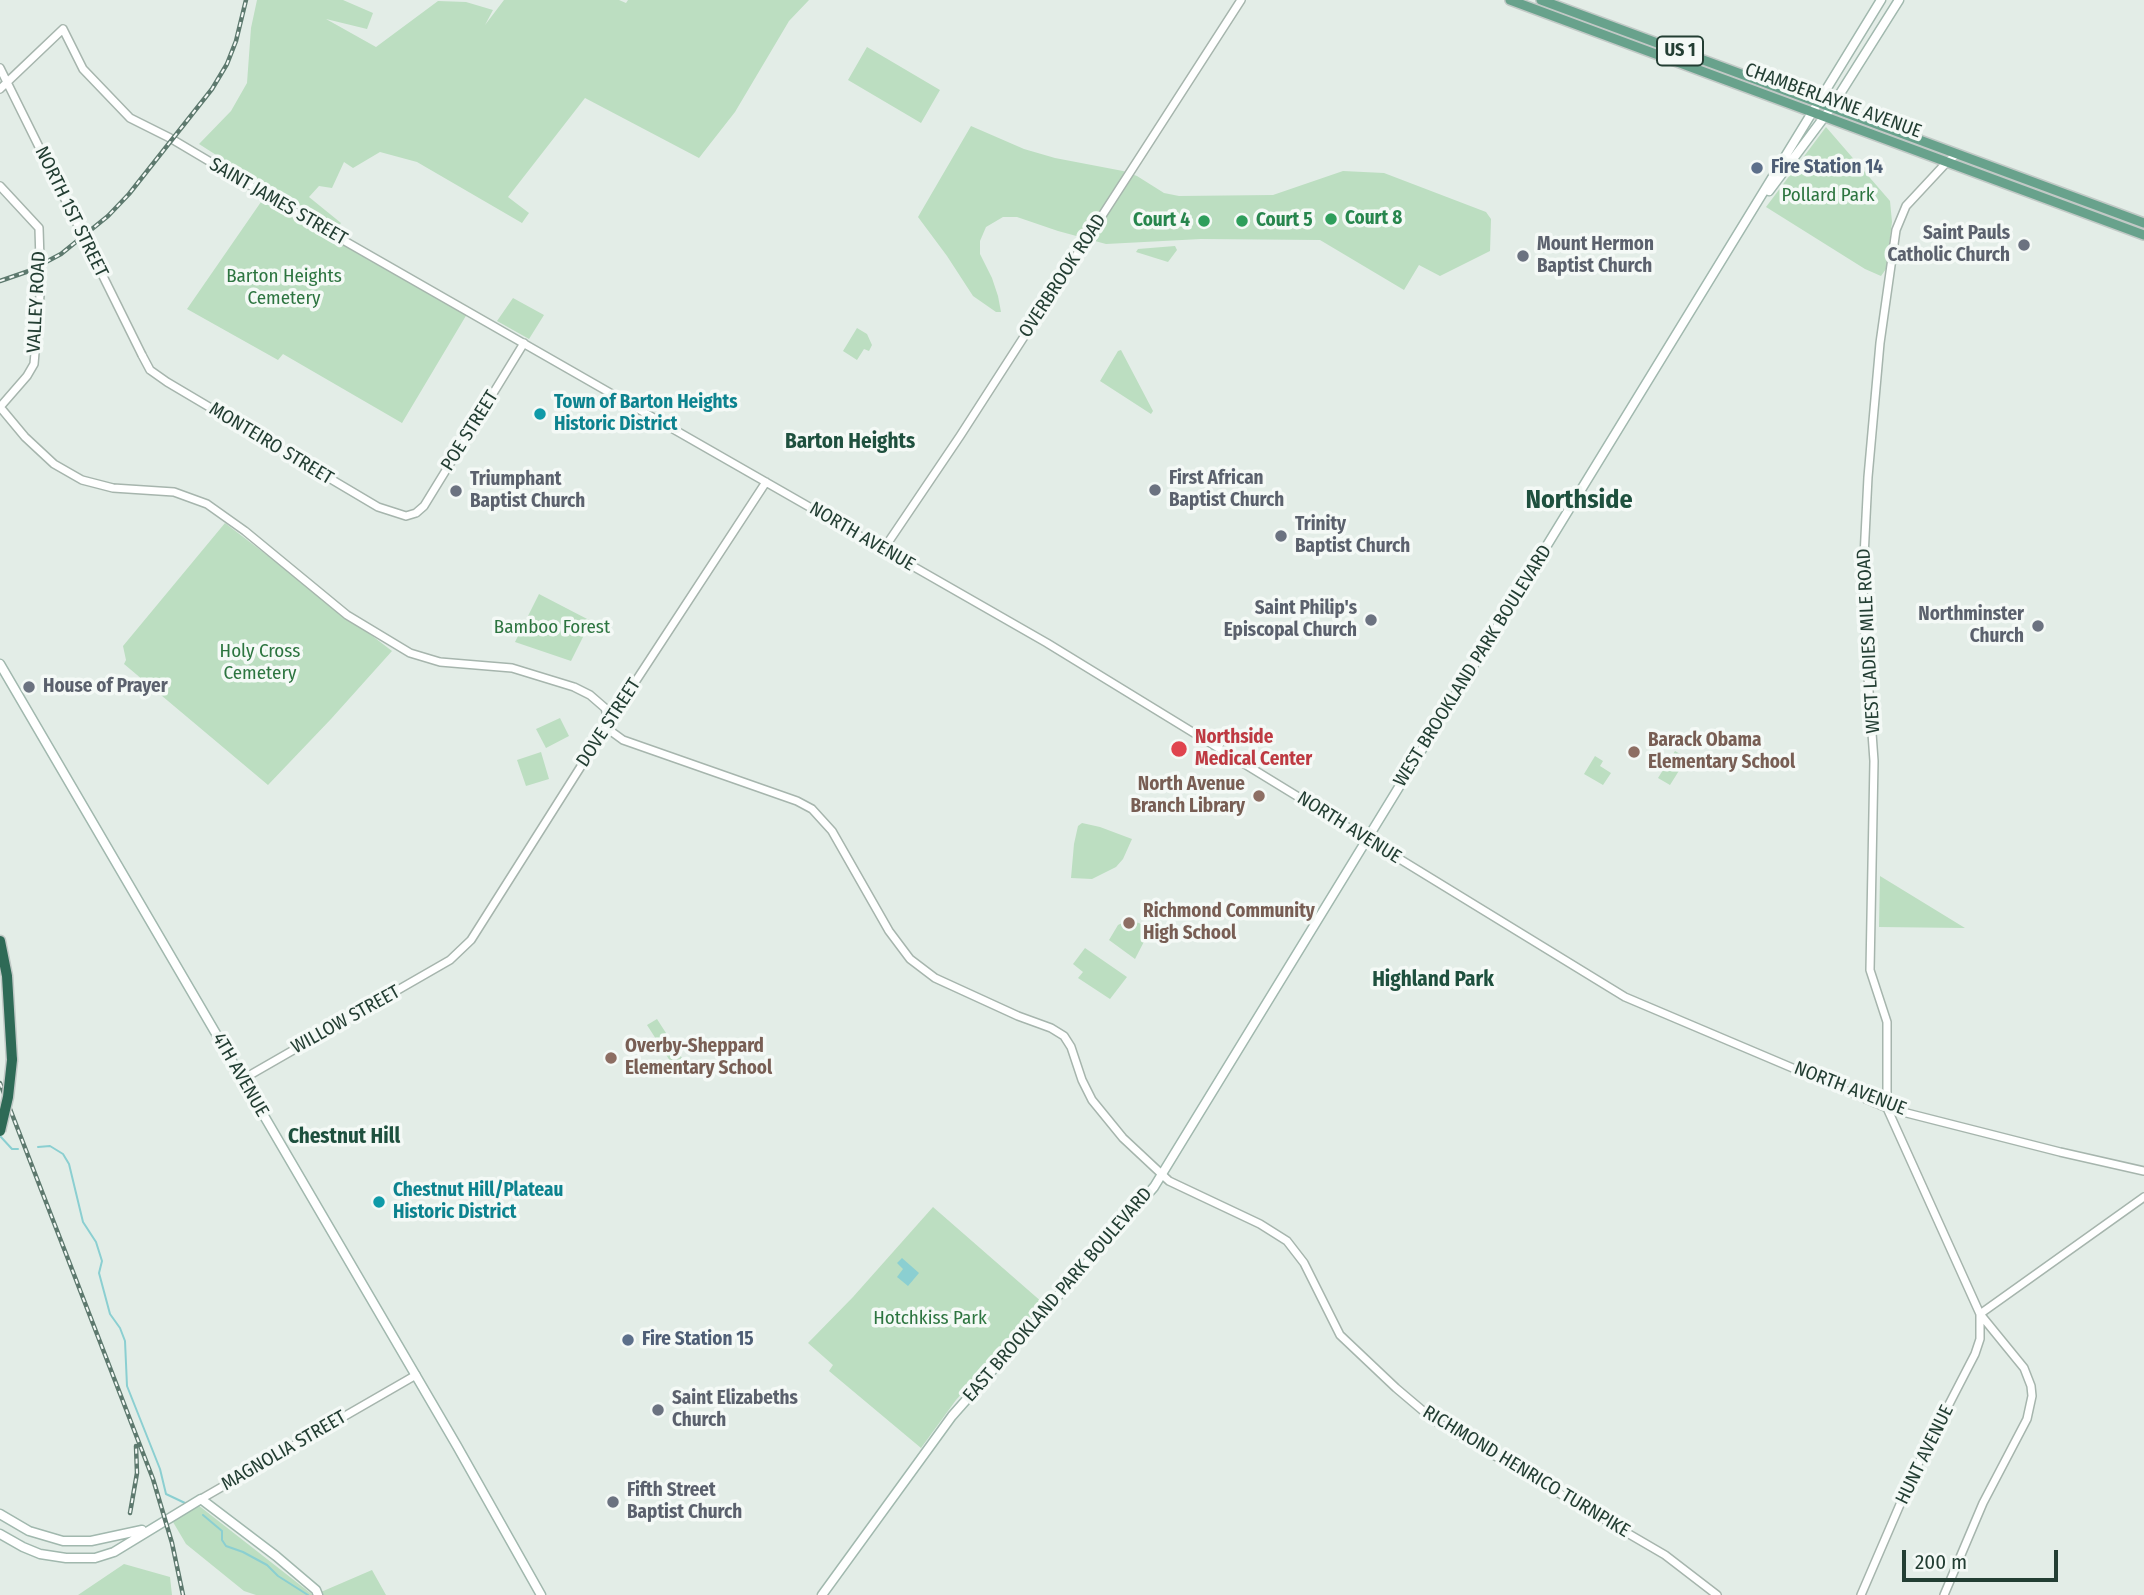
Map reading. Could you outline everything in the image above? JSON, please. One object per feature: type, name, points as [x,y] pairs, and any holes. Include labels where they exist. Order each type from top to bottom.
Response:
[{"type":"highway","points":[[0,942],[7,976],[12,1060],[8,1097],[0,1130]]},
{"type":"main road","name":"CHAMBERLAYNE AVENUE","points":[[1510,0],[2144,234]]},
{"type":"main road","name":"CHAMBERLAYNE AVENUE","points":[[1541,0],[2144,223]]},
{"type":"main road","name":"WEST BROOKLAND PARK BOULEVARD","points":[[1367,840],[1881,0]]},
{"type":"main road","name":"WEST BROOKLAND PARK BOULEVARD","points":[[1756,206],[1825,117],[1899,0]]},
{"type":"main road","name":"4TH AVENUE","points":[[0,664],[416,1375],[541,1595]]},
{"type":"main road","name":"EAST BROOKLAND PARK BOULEVARD","points":[[822,1595],[953,1416],[1143,1200],[1162,1174],[1367,840]]},
{"type":"main road","name":"MAGNOLIA STREET","points":[[0,1534],[40,1553],[86,1559],[114,1552],[201,1499]]},
{"type":"main road","points":[[201,1499],[276,1556],[316,1590],[318,1595]]},
{"type":"main road","name":"MAGNOLIA STREET","points":[[0,1514],[29,1531],[63,1541],[99,1540],[133,1534],[152,1527]]},
{"type":"street","name":"OVERBROOK ROAD","points":[[883,550],[960,436],[1241,0]]},
{"type":"street","name":"SAINT JAMES STREET","points":[[7,82],[63,29],[83,69],[130,118],[170,138],[524,343]]},
{"type":"street","name":"NORTH 1ST STREET","points":[[0,68],[142,355]]},
{"type":"street","points":[[0,89],[7,82]]},
{"type":"street","name":"WEST LADIES MILE ROAD","points":[[1887,1108],[1887,1022],[1870,970],[1874,761],[1863,577],[1868,477],[1880,343],[1894,237],[1903,209],[1957,154]]},
{"type":"street","name":"VALLEY ROAD","points":[[0,186],[39,228],[40,295],[34,364],[0,407]]},
{"type":"street","name":"NORTH AVENUE","points":[[524,343],[1047,643],[1625,997],[1887,1108],[2144,1171]]},
{"type":"street","name":"POE STREET","points":[[411,515],[424,506],[524,343]]},
{"type":"street","name":"MONTEIRO STREET","points":[[142,355],[150,370],[167,382],[296,460],[379,507],[398,515],[411,515]]},
{"type":"street","name":"RICHMOND HENRICO TURNPIKE","points":[[0,407],[25,437],[54,464],[82,480],[113,488],[174,492],[207,504],[245,531],[347,615],[400,648],[422,658],[440,662],[512,668],[574,687],[598,701],[607,712],[612,732],[628,742],[797,801],[815,811],[835,835],[889,931],[910,960],[935,978],[1064,1036],[1074,1053],[1084,1086],[1098,1108],[1131,1146],[1172,1182],[1260,1224],[1287,1241],[1304,1263],[1340,1335],[1434,1421],[1665,1555],[1717,1595]]},
{"type":"street","name":"DOVE STREET","points":[[450,960],[471,940],[766,482]]},
{"type":"street","name":"WILLOW STREET","points":[[243,1079],[450,960]]},
{"type":"street","points":[[1887,1108],[1980,1314],[2024,1368],[2029,1377],[2032,1396],[2026,1419],[1983,1503],[1944,1595]]},
{"type":"street","points":[[1980,1314],[2144,1197]]},
{"type":"street","name":"HUNT AVENUE","points":[[1861,1595],[1914,1472],[1975,1354],[1980,1339],[1980,1314]]},
{"type":"street","name":"MAGNOLIA STREET","points":[[201,1499],[416,1375]]},
{"type":"green space","points":[[257,0],[343,0],[373,13],[367,29],[326,19],[376,47],[438,1],[466,2],[493,10],[485,25],[504,0],[619,0],[626,3],[628,0],[809,0],[789,21],[735,112],[699,158],[585,98],[508,197],[529,213],[522,223],[417,162],[380,152],[353,168],[344,162],[332,188],[319,186],[309,197],[341,223],[335,231],[199,144],[231,111],[247,83],[251,28]]},
{"type":"green space","points":[[1577,17],[1808,102],[1808,104],[1576,21]]},
{"type":"green space","points":[[867,47],[940,90],[921,123],[848,80]]},
{"type":"green space","points":[[971,126],[1024,149],[1123,171],[1137,176],[1164,193],[1179,196],[1273,195],[1343,171],[1384,173],[1486,212],[1491,219],[1490,251],[1440,276],[1419,265],[1404,290],[1320,240],[1201,239],[1106,244],[1017,217],[1003,217],[986,227],[980,241],[980,254],[998,296],[1001,312],[996,312],[973,296],[918,217]]},
{"type":"green space","name":"Pollard Park","points":[[1826,127],[1890,201],[1892,222],[1886,269],[1881,276],[1865,269],[1766,207]]},
{"type":"green space","name":"Barton Heights Cemetery","points":[[263,199],[467,314],[402,423],[283,354],[278,360],[187,309]]},
{"type":"green space","points":[[1175,246],[1177,250],[1168,262],[1136,252],[1138,249]]},
{"type":"green space","points":[[513,298],[544,315],[529,339],[497,321]]},
{"type":"green space","points":[[857,328],[867,334],[872,345],[869,351],[864,349],[857,360],[843,351]]},
{"type":"green space","points":[[1121,350],[1153,411],[1151,414],[1100,381]]},
{"type":"green space","name":"Holy Cross Cemetery","points":[[225,523],[392,651],[268,785],[124,664],[126,660],[123,646]]},
{"type":"green space","name":"Bamboo Forest","points":[[539,594],[591,621],[571,661],[515,642]]},
{"type":"green space","points":[[560,718],[569,736],[546,748],[536,729]]},
{"type":"green space","points":[[1675,751],[1687,758],[1670,785],[1658,778]]},
{"type":"green space","points":[[541,752],[549,779],[526,786],[517,760]]},
{"type":"green space","points":[[1595,756],[1603,761],[1600,766],[1611,773],[1603,785],[1584,774]]},
{"type":"green space","points":[[1082,823],[1132,839],[1123,859],[1116,867],[1092,879],[1071,878],[1074,844],[1078,826]]},
{"type":"green space","points":[[1880,876],[1965,928],[1879,927]]},
{"type":"green space","points":[[1128,920],[1150,930],[1135,959],[1109,940],[1118,925]]},
{"type":"green space","points":[[1085,948],[1127,977],[1110,999],[1078,978],[1083,972],[1073,964]]},
{"type":"green space","points":[[657,1019],[682,1058],[672,1064],[647,1025]]},
{"type":"green space","name":"Hotchkiss Park","points":[[933,1207],[1043,1303],[956,1400],[921,1448],[829,1371],[833,1365],[808,1343]]},
{"type":"green space","points":[[198,1505],[313,1595],[256,1595],[244,1591],[186,1544],[173,1522]]},
{"type":"green space","points":[[124,1564],[170,1577],[172,1595],[78,1595]]},
{"type":"green space","points":[[372,1570],[386,1595],[314,1595]]},
{"type":"water","points":[[902,1258],[919,1273],[908,1286],[897,1277],[903,1269],[897,1263]]},
{"type":"waterway","points":[[0,1136],[12,1149],[18,1149]]},
{"type":"waterway","points":[[38,1147],[50,1146],[63,1154],[69,1164],[83,1222],[96,1242],[102,1261],[99,1273],[110,1314],[125,1341],[127,1386],[160,1469],[166,1494],[185,1503]]},
{"type":"waterway","points":[[203,1515],[222,1531],[222,1540],[226,1546],[267,1565],[278,1576],[308,1595]]},
{"type":"railway","points":[[0,281],[29,271],[61,254],[108,216],[129,194],[212,89],[227,64],[236,41],[246,0]]},
{"type":"railway","points":[[0,1083],[153,1479],[172,1543],[183,1595]]},
{"type":"railway","points":[[130,1513],[137,1473],[136,1446]]},
{"type":"place","name":"Fire Station 14","points":[[1757,168]]},
{"type":"place","name":"Court 8","points":[[1331,219]]},
{"type":"place","name":"Court 4","points":[[1204,221]]},
{"type":"place","name":"Court 5","points":[[1242,221]]},
{"type":"place","name":"Saint Pauls Catholic Church","points":[[2024,245]]},
{"type":"place","name":"Mount Hermon Baptist Church","points":[[1523,256]]},
{"type":"place","name":"Town of Barton Heights Historic District","points":[[540,414]]},
{"type":"place","name":"First African Baptist Church","points":[[1155,490]]},
{"type":"place","name":"Triumphant Baptist Church","points":[[456,491]]},
{"type":"place","name":"Trinity Baptist Church","points":[[1281,536]]},
{"type":"place","name":"Saint Philip's Episcopal Church","points":[[1371,620]]},
{"type":"place","name":"Northminster Church","points":[[2038,626]]},
{"type":"place","name":"House of Prayer","points":[[29,687]]},
{"type":"place","name":"Northside Medical Center","points":[[1179,749]]},
{"type":"place","name":"Barack Obama Elementary School","points":[[1634,752]]},
{"type":"place","name":"North Avenue Branch Library","points":[[1259,796]]},
{"type":"place","name":"Richmond Community High School","points":[[1129,923]]},
{"type":"place","name":"Overby-Sheppard Elementary School","points":[[611,1058]]},
{"type":"place","name":"Chestnut Hill/Plateau Historic District","points":[[379,1202]]},
{"type":"place","name":"Fire Station 15","points":[[628,1340]]},
{"type":"place","name":"Saint Elizabeths Church","points":[[658,1410]]},
{"type":"place","name":"Fifth Street Baptist Church","points":[[613,1502]]},
{"type":"district","name":"Barton Heights","points":[[850,442]]},
{"type":"district","name":"Northside","points":[[1579,501]]},
{"type":"district","name":"Highland Park","points":[[1433,980]]},
{"type":"district","name":"Chestnut Hill","points":[[344,1137]]}]
